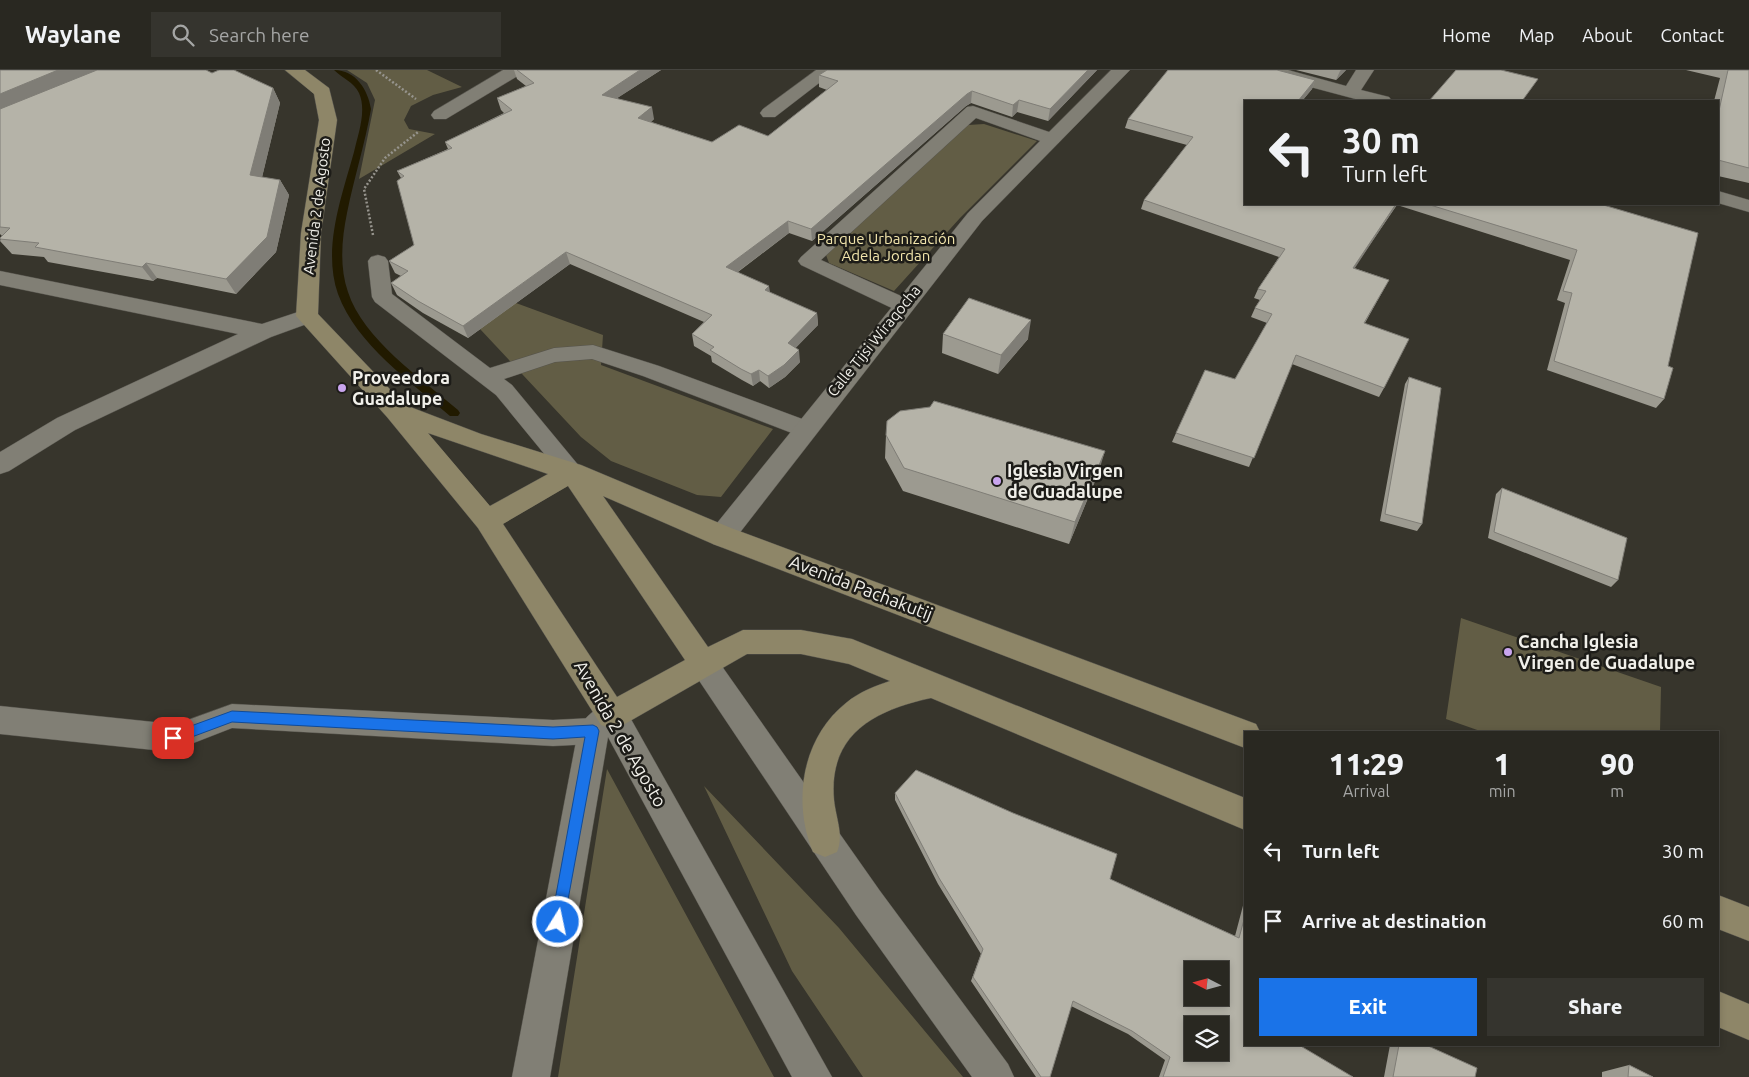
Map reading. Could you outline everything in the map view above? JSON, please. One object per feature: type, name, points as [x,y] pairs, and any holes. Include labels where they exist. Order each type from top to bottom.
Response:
[{"type":"street","name":"Avenida 2 de Agosto","points":[[294,70],[324,92],[328,120],[311,233],[307,316],[396,411],[487,521],[603,723],[813,1077]]},
{"type":"street","points":[[440,115],[515,70]]},
{"type":"street","points":[[769,113],[827,70]]},
{"type":"street","name":"Calle Tijsi Wiraqocha","points":[[722,536],[804,429],[975,217],[1120,70]]},
{"type":"street","points":[[1268,70],[1380,100]]},
{"type":"street","points":[[1352,92],[1365,70]]},
{"type":"street","points":[[1719,196],[1749,206]]},
{"type":"street","points":[[0,278],[263,332]]},
{"type":"street","points":[[0,464],[66,424],[263,332],[307,316]]},
{"type":"street","name":"Avenida 2 de Agosto","points":[[396,411],[472,440],[572,472]]},
{"type":"street","points":[[487,521],[572,472],[868,903],[995,1077]]},
{"type":"street","name":"Avenida Pachakutij","points":[[572,472],[722,536],[1244,734]]},
{"type":"street","points":[[531,1077],[603,723],[743,642],[801,642],[852,652],[1244,814]]},
{"type":"street","points":[[825,841],[818,792],[824,754],[838,728],[863,706],[887,695],[931,685]]},
{"type":"street","points":[[0,720],[173,738]]},
{"type":"street","points":[[1719,912],[1749,924]]},
{"type":"street","points":[[1719,1009],[1749,1022]]},
{"type":"lane","points":[[903,305],[808,261],[973,111],[1052,139]]},
{"type":"lane","points":[[378,261],[382,297],[504,390],[572,472]]},
{"type":"lane","points":[[487,377],[554,355],[593,352],[651,371],[804,429]]},
{"type":"lane","points":[[173,738],[232,716],[553,733],[603,723]]},
{"type":"path","points":[[376,70],[440,115],[385,158],[364,189],[378,261]]},
{"type":"green space","points":[[347,70],[427,70],[462,87],[433,95],[411,106],[404,120],[409,129],[435,134],[359,179],[375,100],[367,83]]},
{"type":"green space","name":"Parque Urbanización Adela Jordan","points":[[984,124],[1037,141],[960,218],[894,291],[829,263],[826,255],[968,125]]},
{"type":"green space","points":[[516,303],[603,335],[601,365],[773,429],[721,497],[697,495],[611,461],[581,437],[480,329]]},
{"type":"green space","name":"Cancha Iglesia Virgen de Guadalupe","points":[[1461,618],[1661,687],[1660,731],[1480,731],[1446,719]]},
{"type":"green space","points":[[607,769],[774,1077],[558,1077]]},
{"type":"green space","points":[[704,786],[839,928],[963,1077],[863,1077],[792,971]]},
{"type":"building","points":[[0,70],[58,70],[0,94]]},
{"type":"building","points":[[97,70],[206,70],[212,73],[219,70],[234,70],[273,88],[250,175],[280,180],[267,237],[226,279],[146,263],[142,267],[35,247],[39,243],[0,239],[10,228],[0,227],[0,109]]},
{"type":"building","points":[[517,70],[640,70],[602,95],[652,107],[638,118],[712,142],[739,125],[768,136],[838,81],[819,75],[827,70],[1088,70],[1050,109],[1019,100],[1013,105],[972,91],[811,229],[788,221],[726,267],[769,286],[765,290],[817,313],[788,343],[799,350],[784,365],[768,376],[759,370],[751,374],[741,369],[710,350],[714,347],[692,334],[712,315],[566,252],[463,326],[418,301],[391,283],[408,271],[389,261],[414,245],[397,181],[404,176],[397,171],[452,148],[445,142],[512,110],[497,98],[534,83]]},
{"type":"building","points":[[1168,70],[1277,70],[1315,80],[1299,100],[1244,100],[1244,205],[1395,205],[1353,268],[1389,280],[1364,323],[1409,339],[1384,388],[1296,355],[1254,458],[1176,433],[1205,370],[1235,379],[1272,314],[1255,308],[1266,291],[1258,289],[1285,249],[1144,200],[1193,137],[1128,119]]},
{"type":"building","points":[[1456,70],[1501,70],[1538,79],[1523,100],[1430,100]]},
{"type":"building","points":[[1728,70],[1749,70],[1749,168],[1719,160],[1719,110]]},
{"type":"building","points":[[1430,205],[1603,205],[1698,233],[1668,366],[1673,368],[1664,399],[1554,361],[1572,293],[1563,291],[1577,250]]},
{"type":"building","points":[[969,298],[1031,320],[1001,355],[943,334]]},
{"type":"building","points":[[1409,377],[1441,388],[1422,524],[1385,514]]},
{"type":"building","name":"Iglesia Virgen de Guadalupe","points":[[934,401],[1105,451],[1075,522],[904,468],[886,435],[887,421],[900,411],[930,407]]},
{"type":"building","points":[[1502,488],[1627,538],[1618,580],[1494,532]]},
{"type":"building","points":[[916,770],[1013,813],[1117,854],[1110,879],[1239,938],[1244,920],[1244,1046],[1301,1046],[1353,1077],[1163,1077],[1170,1057],[1132,1031],[1073,1001],[1050,1077],[1041,1077],[973,977],[983,949],[939,878],[895,793]]},
{"type":"building","points":[[1399,1046],[1428,1046],[1477,1068],[1475,1077],[1393,1077]]},
{"type":"building","points":[[1629,1065],[1653,1077],[1628,1077]]},
{"type":"waterway","points":[[338,70],[350,78],[362,90],[367,109],[339,233],[338,270],[343,293],[348,304],[369,335],[410,376],[454,413]]},
{"type":"place","name":"Proveedora Guadalupe","points":[[342,388]]},
{"type":"place","name":"Iglesia Virgen de Guadalupe","points":[[997,481]]},
{"type":"place","name":"Cancha Iglesia Virgen de Guadalupe","points":[[1508,652]]},
{"type":"route","points":[[173,738],[232,716],[553,733],[593,731],[558,922]]}]
